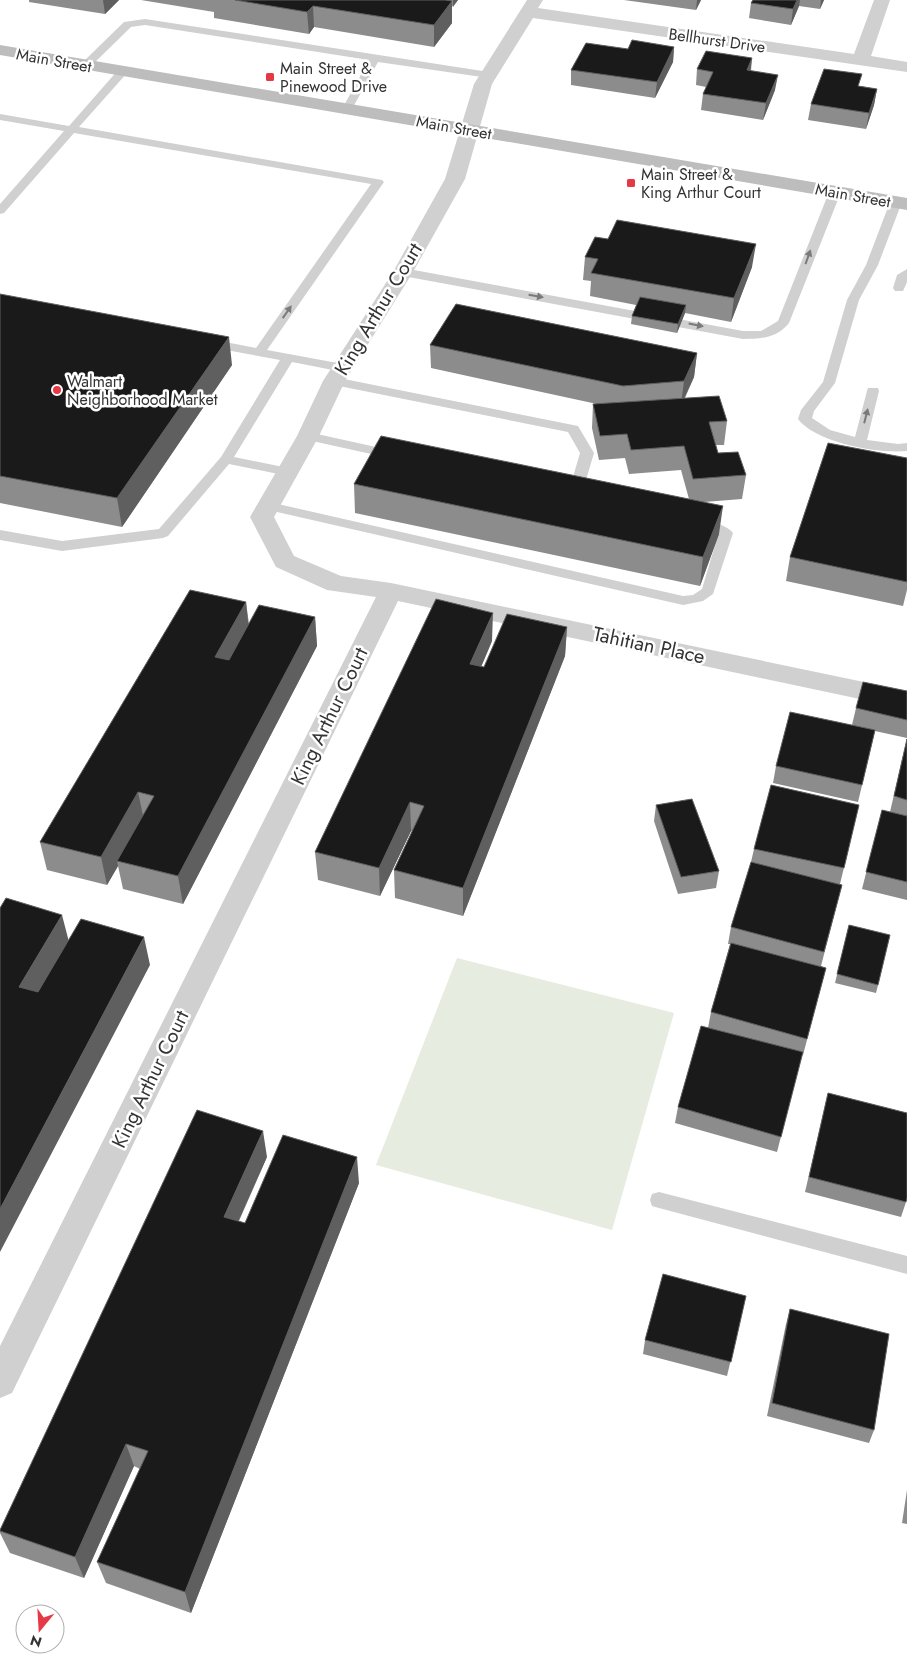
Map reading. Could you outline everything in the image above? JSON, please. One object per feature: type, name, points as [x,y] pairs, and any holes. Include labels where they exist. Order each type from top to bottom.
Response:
[{"type":"main road","name":"Main Street","points":[[0,50],[901,203]]},
{"type":"street","points":[[861,60],[882,0]]},
{"type":"street","name":"Bellhurst Drive","points":[[531,6],[907,67]]},
{"type":"street","name":"King Arthur Court","points":[[0,1382],[392,591],[336,584],[285,561],[262,516],[308,436],[338,375],[403,272],[456,179],[483,84],[531,6]]},
{"type":"street","name":"Tahitian Place","points":[[392,591],[907,700]]},
{"type":"lane","points":[[86,65],[128,24],[145,22],[489,75]]},
{"type":"lane","points":[[346,109],[375,58]]},
{"type":"lane","points":[[0,211],[123,71]]},
{"type":"lane","points":[[0,116],[378,182],[259,352]]},
{"type":"lane","points":[[403,272],[743,335],[762,335],[778,327],[787,316],[816,235],[835,192]]},
{"type":"lane","points":[[901,203],[872,265],[853,300],[830,383],[808,410],[805,419],[814,427],[832,436],[898,448],[907,446]]},
{"type":"lane","points":[[899,288],[903,275],[907,273]]},
{"type":"lane","points":[[196,340],[288,358],[338,375],[573,429],[587,453],[580,480],[554,490],[576,498]]},
{"type":"lane","points":[[0,535],[62,546],[163,533],[226,459],[288,358]]},
{"type":"lane","points":[[860,442],[873,391]]},
{"type":"lane","points":[[308,436],[403,457]]},
{"type":"lane","points":[[226,459],[288,472]]},
{"type":"lane","points":[[269,506],[689,602],[700,598],[708,591],[726,533],[718,529],[689,523]]},
{"type":"lane","points":[[659,1200],[907,1265]]},
{"type":"shaded area","points":[[457,958],[674,1013],[612,1230],[376,1165]]},
{"type":"building","points":[[235,0],[452,1],[434,25],[313,6],[307,12]]},
{"type":"building","points":[[753,0],[797,0],[793,9],[751,3]]},
{"type":"building","points":[[632,40],[674,47],[657,82],[571,70],[586,43],[628,49]]},
{"type":"building","points":[[706,51],[752,58],[747,70],[778,75],[766,103],[703,94],[713,72],[697,69]]},
{"type":"building","points":[[824,69],[862,74],[858,86],[877,89],[869,113],[811,104]]},
{"type":"building","points":[[617,220],[756,244],[734,298],[591,273],[598,259],[585,257],[595,237],[608,239]]},
{"type":"building","points":[[0,294],[229,337],[117,498],[0,476]]},
{"type":"building","points":[[640,297],[686,305],[678,324],[632,316]]},
{"type":"building","points":[[456,304],[697,353],[684,381],[623,386],[430,345]]},
{"type":"building","points":[[719,396],[727,421],[709,422],[718,453],[738,452],[746,475],[693,479],[684,446],[631,450],[627,434],[600,436],[593,404]]},
{"type":"building","points":[[381,436],[723,506],[703,557],[354,484]]},
{"type":"building","points":[[828,443],[907,458],[907,582],[790,557]]},
{"type":"building","points":[[190,590],[246,602],[215,657],[229,660],[259,605],[315,617],[178,876],[117,861],[154,796],[138,792],[101,857],[40,842]]},
{"type":"building","points":[[436,599],[493,613],[470,664],[484,667],[507,614],[567,627],[463,888],[394,870],[424,806],[410,802],[379,868],[315,852]]},
{"type":"building","points":[[863,682],[907,691],[907,720],[856,708]]},
{"type":"building","points":[[790,712],[875,730],[862,785],[776,766]]},
{"type":"building","points":[[907,739],[907,800],[894,796]]},
{"type":"building","points":[[771,785],[859,805],[844,868],[754,849]]},
{"type":"building","points":[[692,799],[719,871],[681,877],[656,805]]},
{"type":"building","points":[[882,810],[907,816],[907,882],[866,872]]},
{"type":"building","points":[[751,862],[842,885],[824,952],[731,927]]},
{"type":"building","points":[[6,898],[62,915],[19,987],[38,992],[81,919],[144,937],[0,1209],[0,908]]},
{"type":"building","points":[[849,925],[890,935],[878,985],[837,974]]},
{"type":"building","points":[[731,943],[826,968],[807,1039],[711,1012]]},
{"type":"building","points":[[701,1026],[803,1052],[781,1137],[678,1107]]},
{"type":"building","points":[[828,1093],[907,1113],[906,1202],[809,1177]]},
{"type":"building","points":[[197,1110],[263,1131],[224,1217],[245,1223],[283,1135],[357,1157],[185,1592],[97,1562],[148,1451],[126,1444],[75,1557],[0,1530]]},
{"type":"building","points":[[663,1274],[746,1296],[731,1362],[645,1340]]},
{"type":"building","points":[[790,1309],[889,1334],[874,1430],[772,1403]]},
{"type":"place","name":"Main Street & Pinewood Drive","points":[[270,77]]},
{"type":"place","name":"Main Street & King Arthur Court","points":[[631,183]]},
{"type":"place","name":"Walmart Neighborhood Market","points":[[57,390]]}]
